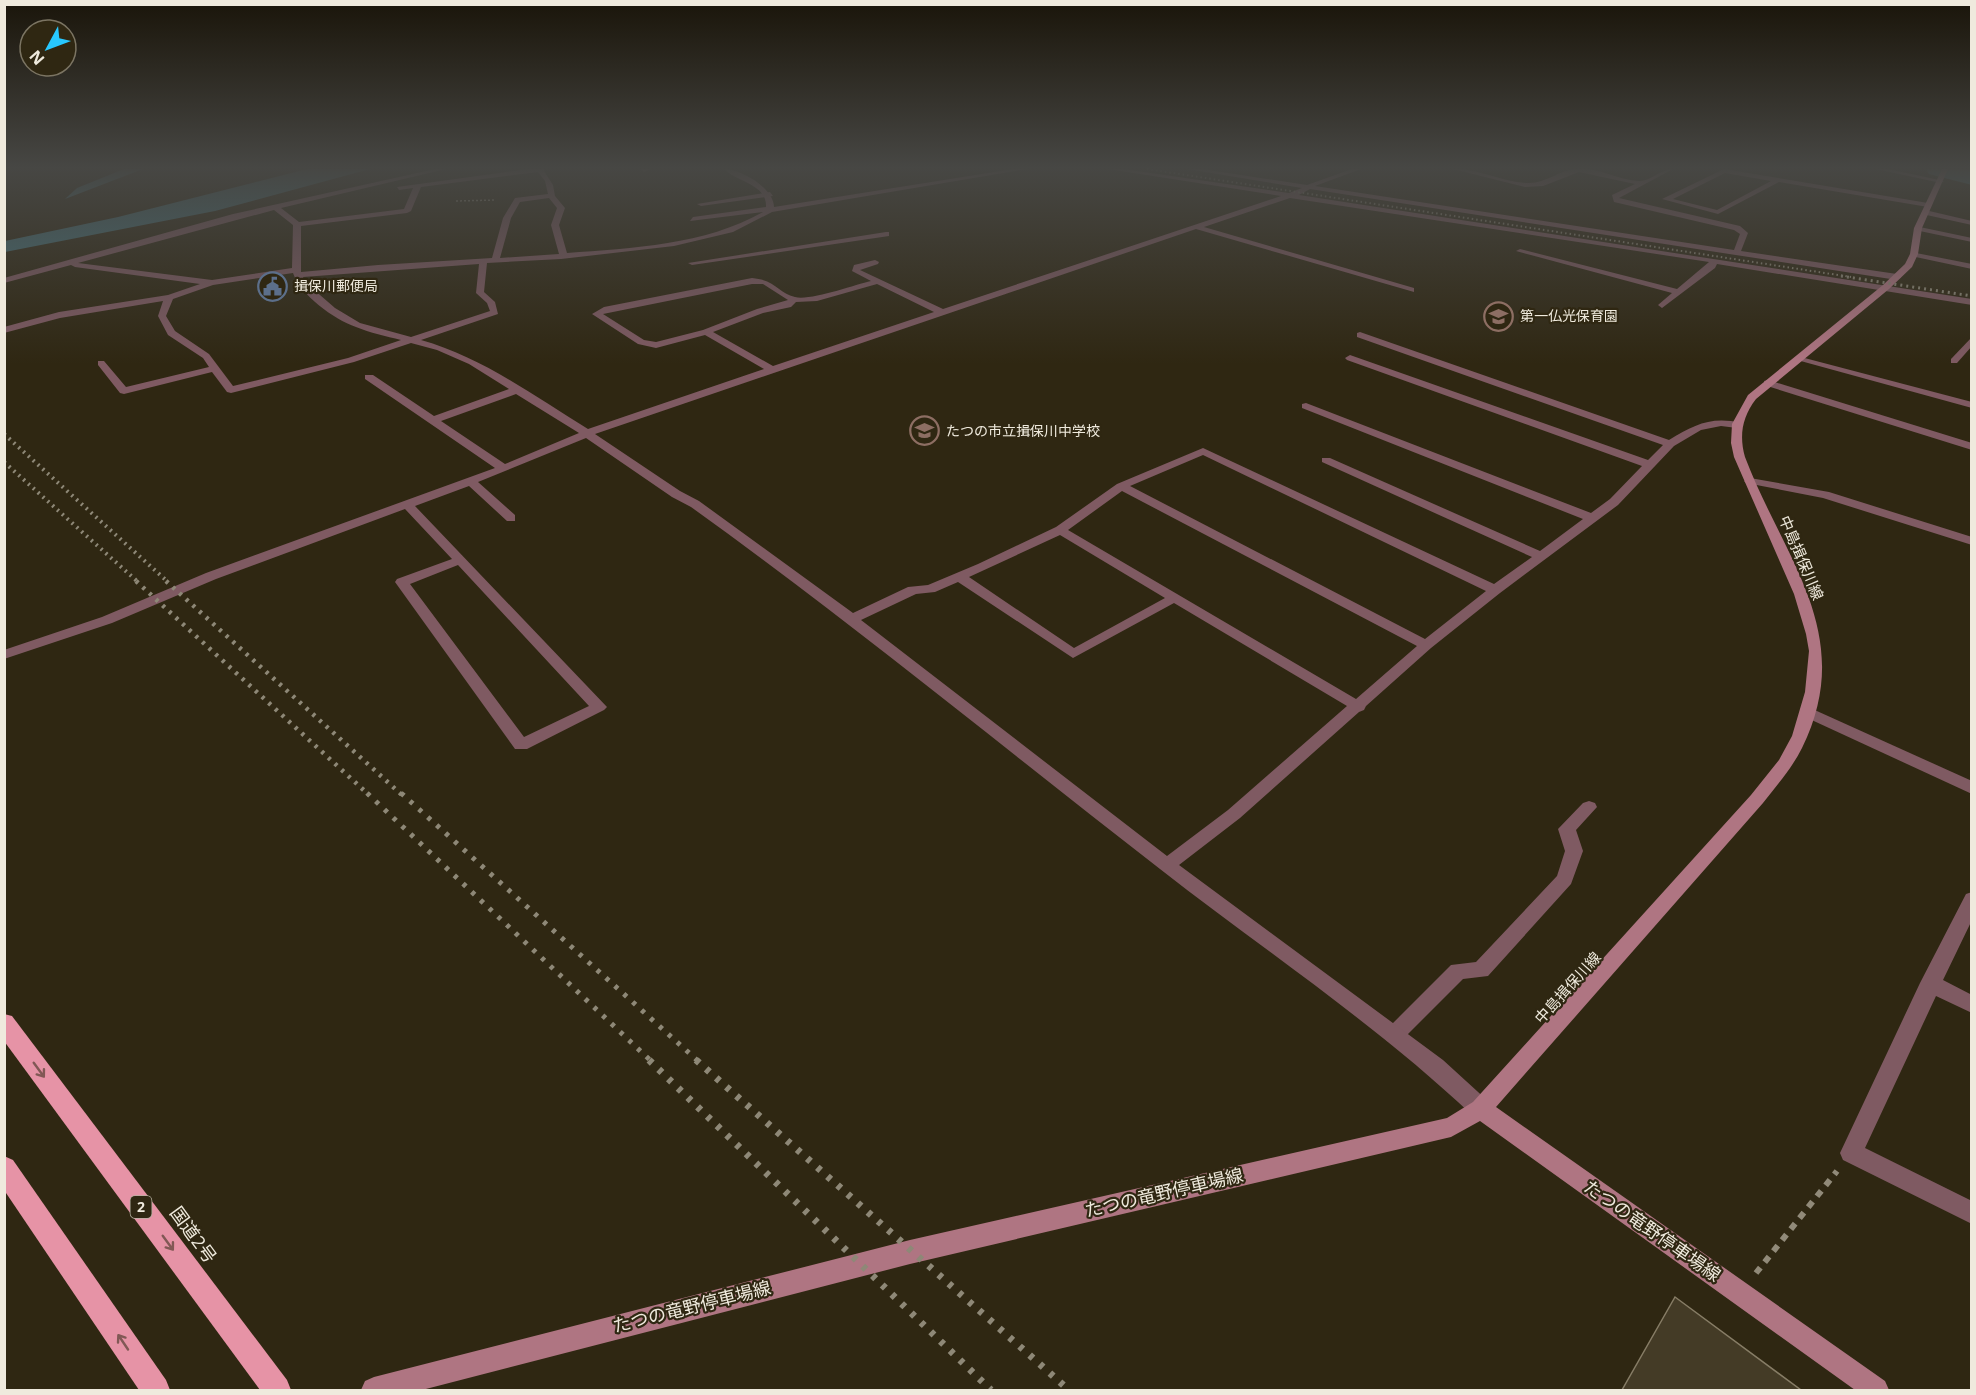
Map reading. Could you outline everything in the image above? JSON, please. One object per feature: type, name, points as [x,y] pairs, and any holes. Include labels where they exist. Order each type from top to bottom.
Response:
[{"type":"highway","name":"国道2号","points":[[4,1023],[277,1390]]},
{"type":"highway","points":[[4,1168],[156,1390]]},
{"type":"main road","points":[[1737,425],[1744,407],[1768,383],[1886,288],[1909,265],[1914,254],[1917,234]]},
{"type":"main road","name":"中島揖保川線","points":[[1481,1109],[1757,799],[1789,758],[1808,712],[1814,687],[1816,649],[1806,612],[1750,481],[1736,442],[1737,425]]},
{"type":"main road","name":"たつの竜野停車場線","points":[[374,1390],[910,1252],[1451,1128],[1481,1109],[1876,1390]]},
{"type":"street","points":[[6,280],[176,234]]},
{"type":"street","points":[[297,234],[298,273],[302,283],[314,296],[357,325],[413,340],[472,362],[586,433],[704,511],[852,619],[1167,865],[1436,1067],[1481,1109]]},
{"type":"street","points":[[495,261],[503,234]]},
{"type":"street","points":[[555,234],[561,257]]},
{"type":"street","points":[[4,330],[59,315],[169,297],[212,283],[298,273],[561,257],[662,246],[718,234]]},
{"type":"street","points":[[730,234],[734,239]]},
{"type":"street","points":[[692,263],[885,234]]},
{"type":"street","points":[[4,655],[107,620],[211,576],[504,469],[586,433],[1175,234]]},
{"type":"street","points":[[1220,234],[1411,290]]},
{"type":"street","points":[[1545,234],[1971,302]]},
{"type":"street","points":[[1626,234],[1897,277]]},
{"type":"street","points":[[1737,251],[1744,234]]},
{"type":"street","points":[[1945,234],[1971,240]]},
{"type":"street","points":[[741,246],[748,254]]},
{"type":"street","points":[[1520,251],[1677,291]]},
{"type":"street","points":[[1914,254],[1971,267]]},
{"type":"street","points":[[1662,305],[1677,291],[1712,266],[1714,260]]},
{"type":"street","points":[[169,297],[162,316],[171,333],[206,357],[231,390],[351,360],[495,312],[491,302],[480,293],[483,261]]},
{"type":"street","points":[[875,262],[856,267],[856,271],[944,313]]},
{"type":"street","points":[[66,264],[212,283]]},
{"type":"street","points":[[794,300],[765,282],[752,281],[607,309],[596,314],[641,342],[656,345],[706,332],[760,311],[788,305],[794,300],[817,298],[877,282]]},
{"type":"street","points":[[706,332],[774,370]]},
{"type":"street","points":[[1360,335],[1670,444]]},
{"type":"street","points":[[1954,361],[1971,340]]},
{"type":"street","points":[[1350,358],[1650,465]]},
{"type":"street","points":[[1800,358],[1971,405]]},
{"type":"street","points":[[101,363],[124,392],[215,368]]},
{"type":"street","points":[[369,377],[504,469]]},
{"type":"street","points":[[1768,383],[1971,447]]},
{"type":"street","points":[[433,420],[517,390]]},
{"type":"street","points":[[1306,406],[1592,518]]},
{"type":"street","points":[[1167,865],[1234,814],[1359,707],[1426,645],[1614,502],[1670,444],[1698,427],[1721,423],[1737,425]]},
{"type":"street","points":[[852,619],[913,590],[930,589],[960,577],[1060,530],[1121,486],[1203,452],[1496,590]]},
{"type":"street","points":[[1326,460],[1541,556]]},
{"type":"street","points":[[470,481],[511,518]]},
{"type":"street","points":[[1750,481],[1825,495],[1971,541]]},
{"type":"street","points":[[1121,486],[1426,645]]},
{"type":"street","points":[[407,504],[460,560],[525,629],[599,707],[521,745],[402,582],[460,560]]},
{"type":"street","points":[[1060,530],[1359,707]]},
{"type":"street","points":[[960,577],[1073,654],[1174,598]]},
{"type":"street","points":[[1808,712],[1971,788]]},
{"type":"street","points":[[1394,1035],[1458,971],[1481,970],[1565,879],[1574,851],[1567,829],[1589,807]]},
{"type":"street","points":[[1971,899],[1851,1153],[1971,1213]]},
{"type":"street","points":[[1930,983],[1971,1005]]},
{"type":"path","points":[[1740,1293],[1851,1153]]},
{"type":"water","points":[[37,234],[97,234],[5,252],[5,241]]},
{"type":"building","points":[[1675,1297],[1801,1390],[1622,1390]]},
{"type":"railway","points":[[1571,234],[1851,277]]},
{"type":"railway","points":[[1841,276],[1972,296]]},
{"type":"railway","points":[[4,434],[168,582]]},
{"type":"railway","points":[[4,462],[138,582]]},
{"type":"railway","points":[[136,581],[369,795]]},
{"type":"railway","points":[[166,581],[402,795]]},
{"type":"railway","points":[[367,793],[651,1061]]},
{"type":"railway","points":[[401,793],[698,1061]]},
{"type":"railway","points":[[649,1060],[991,1390]]},
{"type":"railway","points":[[696,1060],[1069,1390]]},
{"type":"place","name":"揖保川郵便局","points":[[273,286]]},
{"type":"place","name":"第一仏光保育園","points":[[1499,316]]},
{"type":"place","name":"たつの市立揖保川中学校","points":[[925,431]]}]
